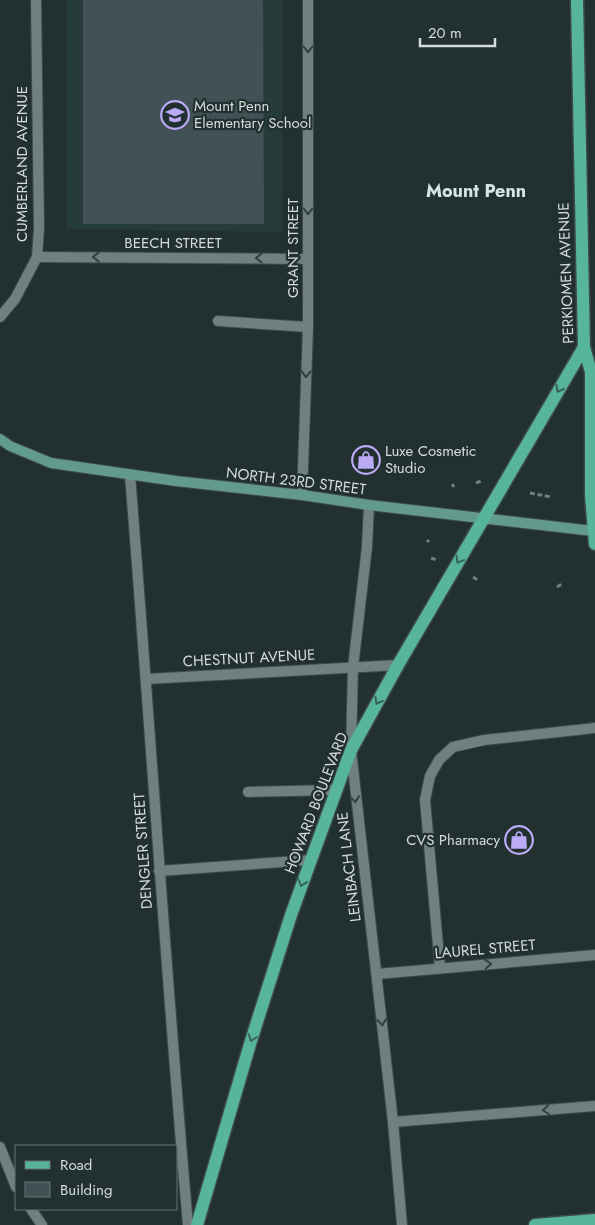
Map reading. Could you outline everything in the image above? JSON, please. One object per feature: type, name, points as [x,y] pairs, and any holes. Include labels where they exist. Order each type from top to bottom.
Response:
[{"type":"main road","name":"PERKIOMEN AVENUE","points":[[577,0],[584,346],[591,372],[590,495],[594,536]]},
{"type":"main road","name":"HOWARD BOULEVARD","points":[[198,1225],[250,1044],[310,860],[351,750],[398,664],[584,346]]},
{"type":"main road","name":"NORTH 23RD STREET","points":[[0,439],[10,446],[51,463],[130,475],[484,518],[594,536]]},
{"type":"main road","points":[[535,1225],[595,1220]]},
{"type":"street","name":"CUMBERLAND AVENUE","points":[[0,317],[15,299],[37,257],[39,228],[36,0]]},
{"type":"street","name":"GRANT STREET","points":[[302,495],[308,327],[308,0]]},
{"type":"street","name":"BEECH STREET","points":[[37,257],[308,259]]},
{"type":"street","points":[[218,321],[308,327]]},
{"type":"street","name":"DENGLER STREET","points":[[130,475],[159,871],[188,1225]]},
{"type":"street","name":"LEINBACH LANE","points":[[369,505],[367,547],[353,667],[351,750],[358,829],[377,974],[393,1122],[402,1225]]},
{"type":"street","name":"CHESTNUT AVENUE","points":[[146,679],[398,664]]},
{"type":"street","points":[[440,968],[425,800],[430,776],[439,760],[453,747],[484,740],[595,728]]},
{"type":"street","points":[[248,792],[336,790]]},
{"type":"street","points":[[159,871],[310,860]]},
{"type":"street","name":"LAUREL STREET","points":[[377,974],[595,955]]},
{"type":"street","points":[[393,1122],[595,1106]]},
{"type":"street","points":[[0,1147],[15,1184]]},
{"type":"street","points":[[32,1210],[42,1225]]},
{"type":"path","points":[[530,493],[551,497]]},
{"type":"path","points":[[431,558],[437,560]]},
{"type":"path","points":[[473,577],[480,581]]},
{"type":"path","points":[[557,587],[563,583]]},
{"type":"shaded area","name":"Mount Penn Elementary School","points":[[67,0],[282,0],[282,232],[67,229]]},
{"type":"building","name":"Mount Penn Elementary School","points":[[83,0],[263,0],[264,224],[83,224]]},
{"type":"place","name":"Mount Penn Elementary School","points":[[175,115]]},
{"type":"place","name":"Luxe Cosmetic Studio","points":[[366,460]]},
{"type":"place","name":"CVS Pharmacy","points":[[519,840]]},
{"type":"district","name":"Mount Penn","points":[[476,191]]}]
